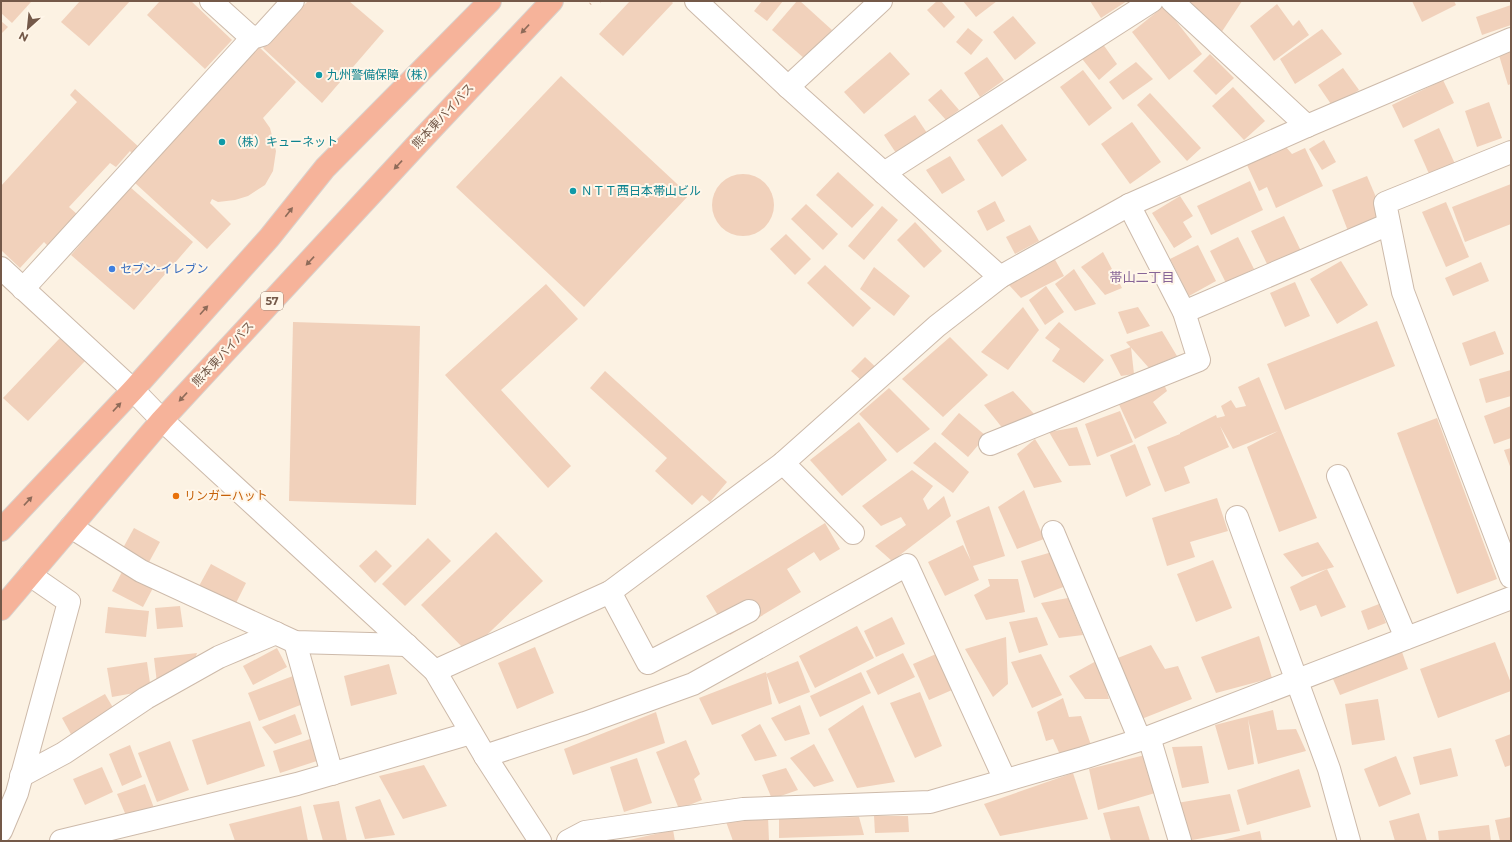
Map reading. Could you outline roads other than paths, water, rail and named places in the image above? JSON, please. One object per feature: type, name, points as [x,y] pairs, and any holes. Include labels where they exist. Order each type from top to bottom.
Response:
[{"type":"highway","points":[[1,530],[133,390],[269,238],[325,168],[490,1]]},
{"type":"highway","name":"熊本東バイパス","points":[[1,609],[162,420],[552,1]]},
{"type":"street","points":[[211,1],[252,38]]},
{"type":"street","points":[[23,289],[252,38],[262,35],[293,1]]},
{"type":"street","points":[[696,1],[788,87],[1000,277]]},
{"type":"street","points":[[788,87],[880,1]]},
{"type":"street","points":[[884,173],[1152,1]]},
{"type":"street","points":[[1172,1],[1307,126]]},
{"type":"street","points":[[435,671],[610,592],[783,463],[936,326],[1000,277],[1129,205],[1307,126],[1511,39]]},
{"type":"street","points":[[1511,152],[1384,203],[1403,292],[1511,577]]},
{"type":"street","points":[[990,444],[1199,360],[1184,312],[1129,205]]},
{"type":"street","points":[[1184,312],[1389,224]]},
{"type":"street","points":[[1,268],[133,390],[162,420],[435,671],[485,756],[540,841]]},
{"type":"street","points":[[783,463],[853,533]]},
{"type":"street","points":[[1338,476],[1406,638]]},
{"type":"street","points":[[1238,517],[1329,769],[1349,841]]},
{"type":"street","points":[[71,527],[141,571],[285,638],[332,774]]},
{"type":"street","points":[[1053,532],[1144,738],[1180,840]]},
{"type":"street","points":[[485,756],[585,723],[693,684],[907,565],[1005,780]]},
{"type":"street","points":[[1,830],[17,793],[69,602],[30,575]]},
{"type":"street","points":[[610,592],[648,663],[749,611]]},
{"type":"street","points":[[568,841],[586,832],[743,809],[930,802],[1144,738],[1511,598]]},
{"type":"street","points":[[21,776],[64,753],[146,698],[212,661],[285,638],[407,645]]},
{"type":"street","points":[[61,841],[290,786],[472,733]]},
{"type":"place","name":"九州警備保障（株）","points":[[319,75]]},
{"type":"place","name":"（株）キューネット","points":[[222,142]]},
{"type":"place","name":"ＮＴＴ西日本帯山ビル","points":[[573,191]]},
{"type":"place","name":"セブン-イレブン","points":[[112,269]]},
{"type":"place","name":"リンガーハット","points":[[176,496]]},
{"type":"district","name":"帯山二丁目","points":[[1142,277]]}]
